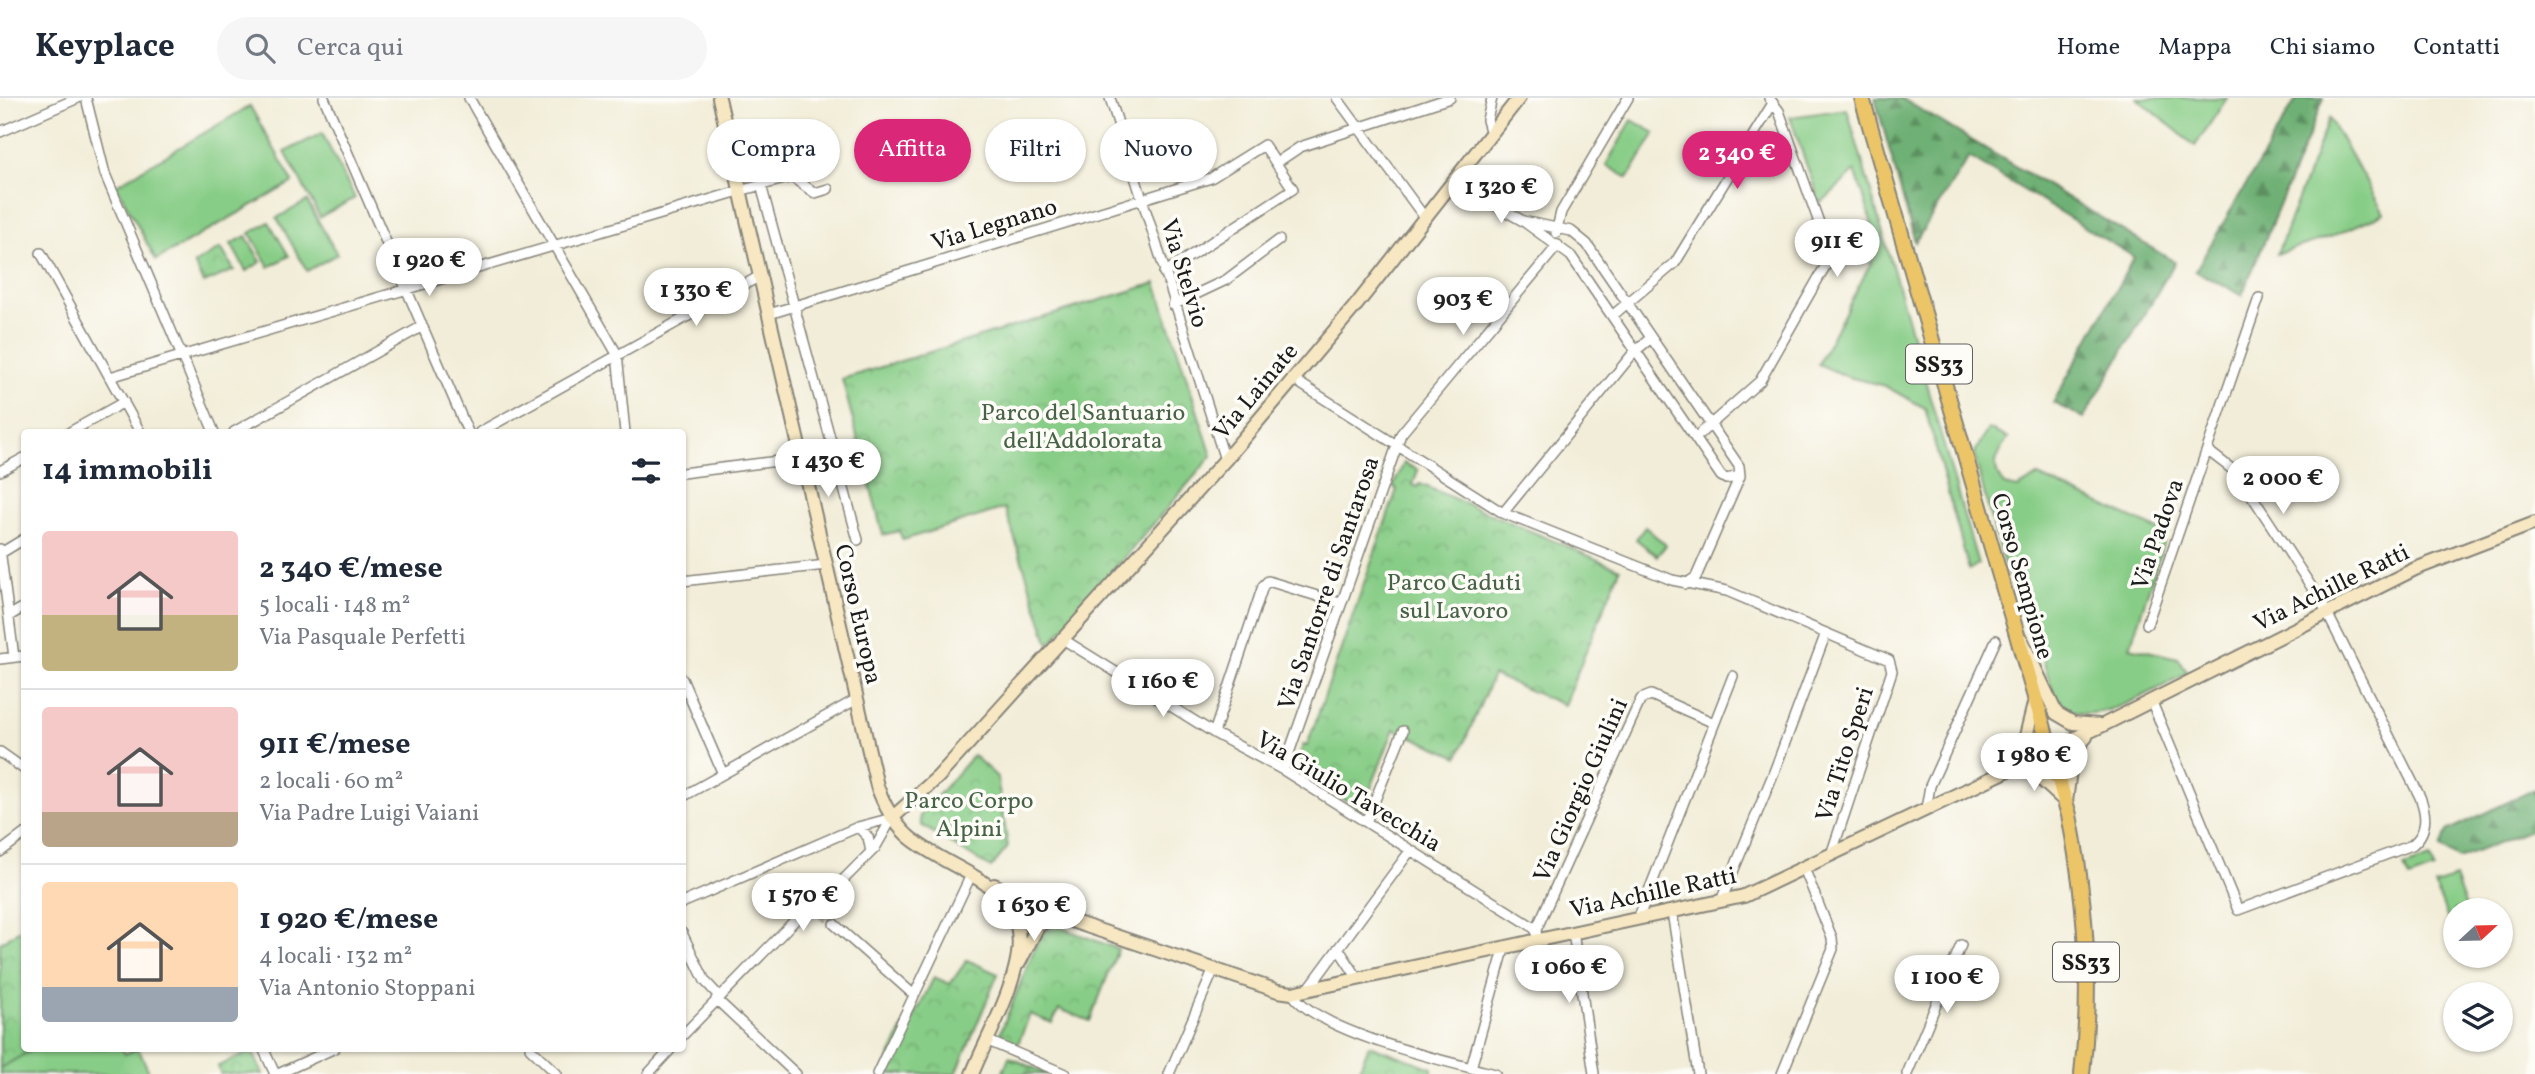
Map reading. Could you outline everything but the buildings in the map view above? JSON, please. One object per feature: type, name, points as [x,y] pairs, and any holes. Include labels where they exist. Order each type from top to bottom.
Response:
[{"type":"main road","name":"Corso Sempione","points":[[1863,98],[2066,802],[2076,850],[2085,928],[2087,1018],[2082,1074]]},
{"type":"street","points":[[0,132],[78,98]]},
{"type":"street","points":[[86,98],[105,174],[213,429]]},
{"type":"street","points":[[324,98],[467,429]]},
{"type":"street","points":[[469,98],[617,354],[625,429]]},
{"type":"street","name":"Corso Europa","points":[[719,98],[877,786],[892,818],[922,846],[990,884],[1007,905],[1014,921],[1018,947],[1015,969],[972,1074]]},
{"type":"street","name":"Via Stelvio","points":[[1110,98],[1173,305],[1225,460]]},
{"type":"street","points":[[1336,98],[1425,218]]},
{"type":"street","points":[[1276,163],[1300,147],[1450,98]]},
{"type":"street","points":[[1491,134],[1487,120],[1492,98]]},
{"type":"street","name":"Via Lainate","points":[[892,818],[938,777],[1061,638],[1225,460],[1425,218],[1519,98]]},
{"type":"street","points":[[1558,245],[1557,229],[1561,212],[1628,98]]},
{"type":"street","points":[[1612,316],[1675,263],[1771,100],[1779,111],[1831,256],[1760,381],[1695,438]]},
{"type":"street","name":"Via Legnano","points":[[769,314],[1211,178],[1264,145],[1293,190],[1164,273]]},
{"type":"street","points":[[110,377],[773,182]]},
{"type":"street","points":[[799,182],[815,193],[828,188]]},
{"type":"street","points":[[1454,182],[1523,221],[1558,245],[1612,316],[1721,476],[1726,479],[1740,476]]},
{"type":"street","points":[[761,185],[858,540]]},
{"type":"street","points":[[1523,221],[1571,231],[1587,244],[1739,466],[1740,476],[1696,576],[1686,584]]},
{"type":"street","points":[[1558,245],[1563,233],[1571,231]]},
{"type":"street","points":[[1173,305],[1226,280],[1279,240]]},
{"type":"street","name":"Via Santorre di Santarosa","points":[[1283,770],[1401,435],[1558,245]]},
{"type":"street","points":[[41,253],[138,429]]},
{"type":"street","points":[[485,429],[760,276]]},
{"type":"street","name":"Via Padova","points":[[2147,624],[2259,299]]},
{"type":"street","points":[[239,429],[421,327]]},
{"type":"street","points":[[1503,513],[1635,351],[1651,338]]},
{"type":"street","points":[[1293,379],[1395,447],[1503,513],[1686,584],[1727,592],[1826,633],[1774,772],[1721,901]]},
{"type":"street","points":[[75,429],[124,402]]},
{"type":"street","points":[[2151,700],[2238,910],[2412,845],[2423,831],[2426,818],[2420,797],[2326,612],[2237,473],[2207,450]]},
{"type":"street","points":[[686,472],[802,458]]},
{"type":"street","points":[[0,471],[21,459]]},
{"type":"street","name":"Via Achille Ratti","points":[[1292,993],[1357,976],[1505,946],[1536,934],[1573,932],[1672,912],[1756,891],[2011,766],[2103,725],[2437,558],[2535,523]]},
{"type":"street","points":[[0,659],[19,657],[9,616],[0,551],[21,540]]},
{"type":"street","points":[[686,581],[826,565]]},
{"type":"street","points":[[1214,733],[1259,598],[1268,581],[1340,603]]},
{"type":"street","points":[[9,616],[21,609]]},
{"type":"street","points":[[2016,630],[2038,668],[2056,713],[2073,723],[2103,725]]},
{"type":"street","name":"Via Tito Speri","points":[[1826,633],[1892,664],[1831,856]]},
{"type":"street","name":"Via Giulio Tavecchia","points":[[1061,638],[1214,733],[1283,770],[1367,822],[1536,934]]},
{"type":"street","points":[[1926,809],[1930,786],[1996,640]]},
{"type":"street","points":[[1638,919],[1733,676]]},
{"type":"street","points":[[686,688],[723,774]]},
{"type":"street","name":"Via Giorgio Giulini","points":[[1536,934],[1641,699],[1646,694],[1651,695],[1714,723]]},
{"type":"street","points":[[686,795],[857,699]]},
{"type":"street","points":[[2035,700],[2026,736],[2011,766],[2033,772],[2066,802]]},
{"type":"street","points":[[2066,802],[2072,753],[2078,743],[2103,725]]},
{"type":"street","points":[[1367,822],[1403,730]]},
{"type":"street","points":[[0,752],[21,767]]},
{"type":"street","points":[[686,901],[858,827],[892,818]]},
{"type":"street","points":[[686,1033],[804,911],[819,909],[871,852],[892,818]]},
{"type":"street","points":[[858,827],[869,837],[871,852]]},
{"type":"street","points":[[0,852],[21,836]]},
{"type":"street","points":[[1309,988],[1410,851]]},
{"type":"street","points":[[1782,1074],[1833,949],[1832,938],[1804,868]]},
{"type":"street","points":[[877,1074],[972,873]]},
{"type":"street","points":[[990,884],[1003,887],[1056,916],[1278,991],[1292,993],[1308,1010],[1382,1044],[1495,1074]]},
{"type":"street","points":[[1672,912],[1698,1074]]},
{"type":"street","points":[[1014,921],[1030,923],[1056,916]]},
{"type":"street","points":[[1015,969],[1038,926],[1056,916]]},
{"type":"street","points":[[834,924],[914,995]]},
{"type":"street","points":[[1573,932],[1594,1074]]},
{"type":"street","points":[[686,941],[705,981],[718,998],[796,1074]]},
{"type":"street","points":[[1907,1074],[1961,945]]},
{"type":"street","points":[[1471,1068],[1505,946]]},
{"type":"street","points":[[1338,948],[1357,976]]},
{"type":"street","points":[[1169,1074],[1214,969]]},
{"type":"street","points":[[986,1040],[1065,1074]]},
{"type":"street","points":[[265,1052],[276,1074],[326,1052]]},
{"type":"street","points":[[534,1052],[557,1074]]},
{"type":"street","points":[[648,1074],[668,1052]]},
{"type":"green space","points":[[1875,98],[1901,98],[2175,262],[2084,418],[2053,403],[2134,257],[1969,157],[1915,242]]},
{"type":"green space","points":[[2137,98],[2227,98],[2195,146]]},
{"type":"green space","points":[[2297,98],[2324,98],[2242,295],[2195,271]]},
{"type":"green space","points":[[250,106],[293,182],[156,260],[116,185]]},
{"type":"green space","points":[[1847,109],[1978,564],[1969,570],[1925,408],[1885,386],[1848,377],[1818,364],[1874,257],[1874,235],[1855,171],[1820,204],[1790,117]]},
{"type":"green space","points":[[2329,118],[2384,213],[2333,236],[2277,254]]},
{"type":"green space","points":[[1632,120],[1655,133],[1628,178],[1606,165]]},
{"type":"green space","points":[[322,133],[355,198],[320,217],[285,152]]},
{"type":"green space","points":[[307,201],[337,254],[307,271],[277,218]]},
{"type":"green space","points":[[269,222],[289,256],[269,267],[250,233]]},
{"type":"green space","points":[[246,236],[261,262],[246,271],[231,244]]},
{"type":"green space","points":[[221,248],[234,270],[204,283],[194,264]]},
{"type":"green space","name":"Parco del Santuario dell'Addolorata","points":[[1156,283],[1212,456],[1049,645],[1005,508],[903,540],[899,531],[883,535],[842,379]]},
{"type":"green space","points":[[1988,429],[2008,438],[1996,461],[1997,473],[2004,485],[2018,488],[2038,476],[2161,531],[2164,542],[2130,647],[2178,658],[2188,673],[2143,696],[2107,710],[2074,712],[2057,699],[2036,633],[2027,622],[2009,578],[1974,454]]},
{"type":"green space","name":"Parco Caduti sul Lavoro","points":[[1404,463],[1418,470],[1413,485],[1418,487],[1420,484],[1620,569],[1564,705],[1493,675],[1458,757],[1394,729],[1362,811],[1299,771],[1296,766],[1303,745],[1307,746],[1397,489],[1393,487]]},
{"type":"green space","points":[[1645,527],[1666,545],[1657,556],[1636,539]]},
{"type":"green space","name":"Parco Corpo Alpini","points":[[973,755],[997,777],[1008,847],[991,868],[921,825],[920,816]]},
{"type":"green space","points":[[2535,789],[2535,828],[2459,859],[2441,848],[2447,831]]},
{"type":"green space","points":[[2430,858],[2434,870],[2409,879],[2404,867]]},
{"type":"green space","points":[[2455,878],[2462,898],[2443,898],[2443,906],[2435,885]]},
{"type":"green space","points":[[1057,926],[1118,949],[1090,1021],[1059,1009],[1052,1023],[1030,1014],[1018,1044],[1000,1036],[1000,1033],[1041,933]]},
{"type":"green space","points":[[21,929],[21,1052],[28,1052],[0,1068],[0,943]]},
{"type":"green space","points":[[967,960],[998,974],[956,1074],[882,1074],[910,1012],[916,1014],[934,977],[950,984]]},
{"type":"green space","points":[[1369,1045],[1432,1068],[1432,1074],[1357,1074]]},
{"type":"green space","points":[[28,1052],[140,1052],[150,1074],[0,1074],[0,1068]]},
{"type":"green space","points":[[252,1052],[263,1074],[221,1074],[218,1066]]},
{"type":"green space","points":[[1009,1057],[1048,1074],[1002,1074]]},
{"type":"tunnel","points":[[822,913],[834,924]]}]
